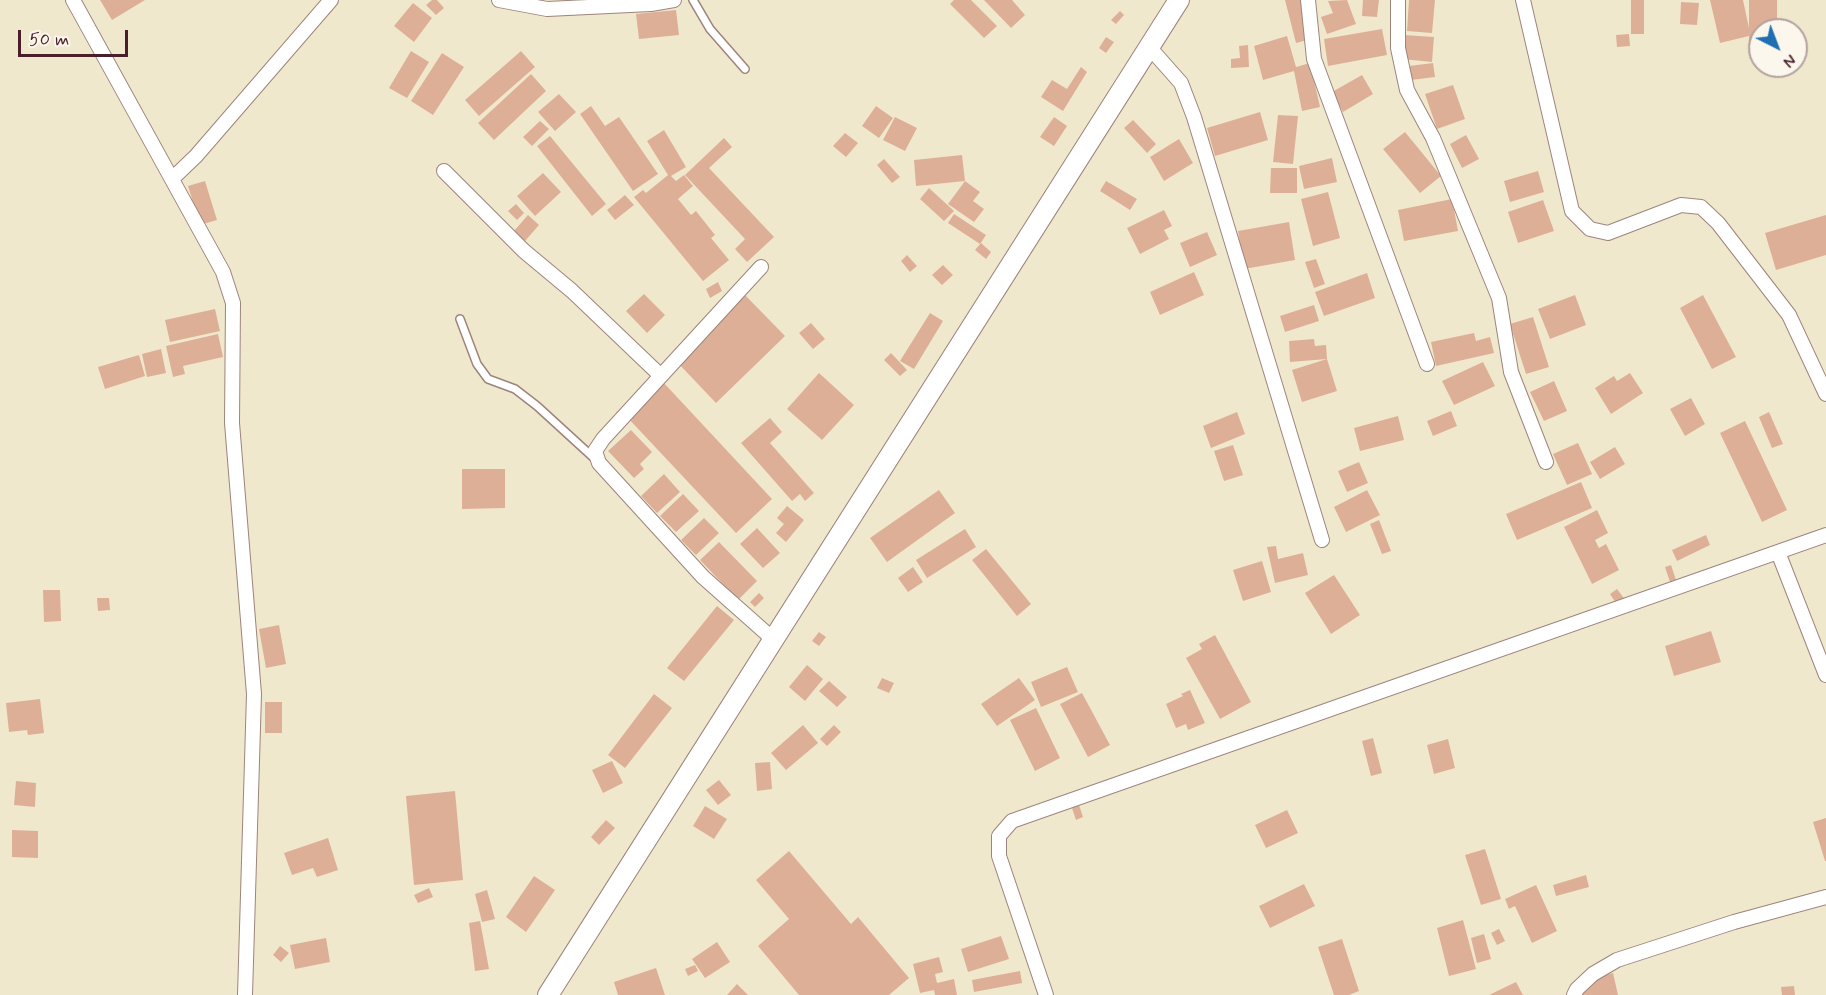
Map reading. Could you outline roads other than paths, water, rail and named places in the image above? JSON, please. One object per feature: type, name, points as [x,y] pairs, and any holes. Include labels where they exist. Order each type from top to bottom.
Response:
[{"type":"main road","points":[[549,995],[1179,0]]},
{"type":"street","points":[[73,0],[223,272],[233,303],[232,423],[254,694],[245,995]]},
{"type":"street","points":[[172,179],[196,156],[331,0]]},
{"type":"street","points":[[500,0],[547,9],[651,4],[675,0]]},
{"type":"street","points":[[1308,0],[1314,59],[1427,363]]},
{"type":"street","points":[[1398,0],[1398,48],[1407,90],[1433,138],[1499,298],[1511,372],[1546,462]]},
{"type":"street","points":[[1522,0],[1572,211],[1590,229],[1608,233],[1681,205],[1701,207],[1718,223],[1789,315],[1826,394]]},
{"type":"street","points":[[1150,48],[1181,83],[1194,117],[1322,540]]},
{"type":"street","points":[[444,171],[524,251],[572,291],[660,376]]},
{"type":"street","points":[[761,267],[603,439],[595,451],[599,463],[703,577],[774,640]]},
{"type":"street","points":[[1046,995],[999,856],[999,837],[1012,821],[1826,535]]},
{"type":"street","points":[[1778,552],[1826,675]]},
{"type":"street","points":[[1574,995],[1577,989],[1593,974],[1617,960],[1734,922],[1826,897]]},
{"type":"lane","points":[[693,0],[710,30],[745,69]]},
{"type":"lane","points":[[460,319],[477,364],[488,379],[515,389],[599,463]]}]
